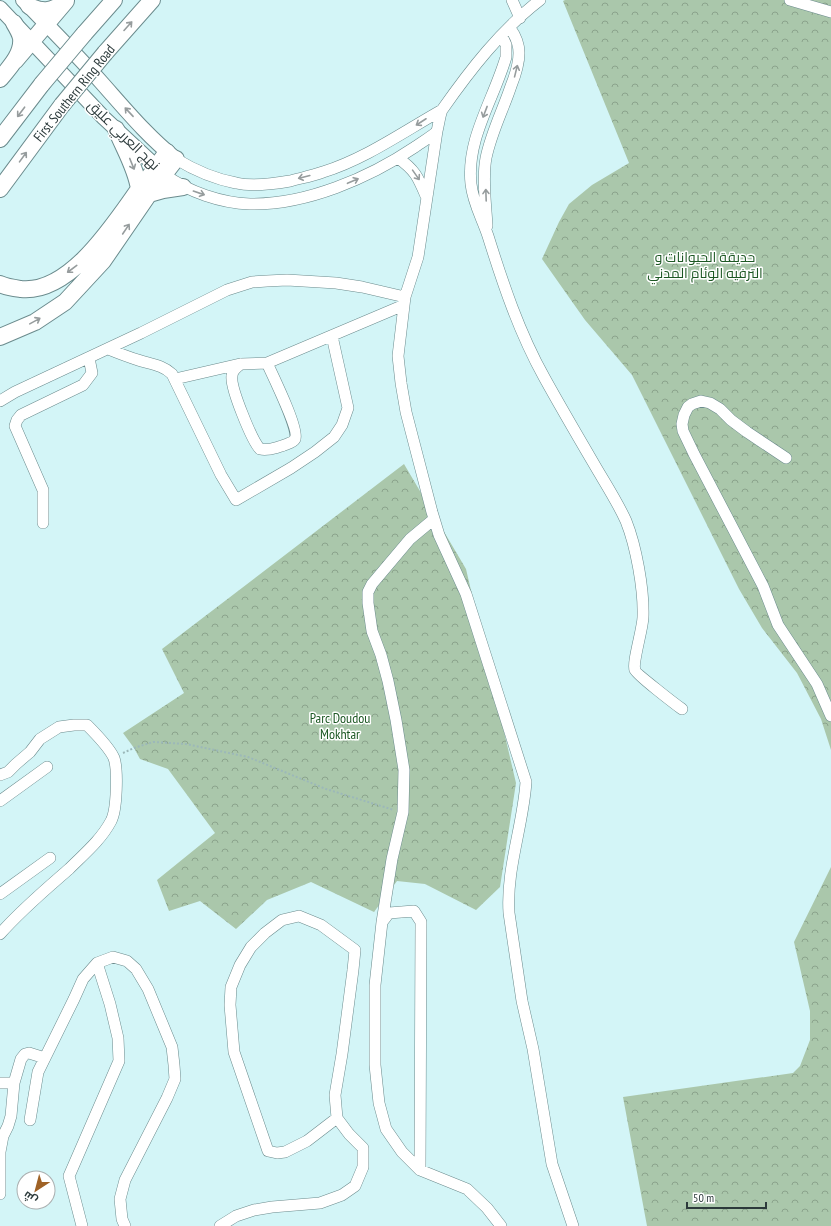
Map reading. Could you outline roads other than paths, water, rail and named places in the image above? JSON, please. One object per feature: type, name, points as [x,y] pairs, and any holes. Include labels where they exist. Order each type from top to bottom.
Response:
[{"type":"highway","name":"First Southern Ring Road","points":[[0,139],[42,84],[114,0]]},
{"type":"highway","name":"First Southern Ring Road","points":[[1,189],[62,105],[152,0]]},
{"type":"highway","points":[[26,3],[37,10],[47,10],[58,7],[67,1]]},
{"type":"highway","points":[[0,79],[67,1]]},
{"type":"highway","points":[[14,23],[20,34],[21,41],[15,61]]},
{"type":"highway","points":[[116,129],[138,182],[144,192]]},
{"type":"highway","points":[[0,284],[25,289],[46,285],[76,266],[91,252],[144,192],[172,156]]},
{"type":"highway","points":[[144,192],[183,187]]},
{"type":"highway","points":[[0,337],[35,322],[65,302],[103,261],[123,233],[144,192]]},
{"type":"main road","name":"نهج العربي عليق","points":[[26,3],[135,119],[172,156]]},
{"type":"main road","name":"نهج العربي عليق","points":[[0,8],[116,129],[161,171]]},
{"type":"street","points":[[512,0],[520,18]]},
{"type":"street","points":[[540,0],[502,36],[464,78],[442,110],[437,131],[418,257],[405,301],[398,356],[406,412],[434,519],[439,535],[466,594],[526,782],[524,804],[510,881],[508,904],[522,1001],[533,1050],[552,1164],[573,1226]]},
{"type":"street","points":[[790,0],[831,12]]},
{"type":"street","points":[[487,234],[485,180],[486,160],[494,130],[514,79],[519,52],[516,38],[510,28]]},
{"type":"street","points":[[502,36],[506,45],[506,57],[475,139],[470,176],[474,198],[523,335],[533,356],[626,521],[632,538],[639,575],[643,611],[642,625],[635,659],[635,671],[638,675],[653,685],[682,709]]},
{"type":"street","points":[[172,156],[196,170],[237,184],[266,184],[283,182],[324,172],[347,163],[442,110]]},
{"type":"street","points":[[161,171],[183,187],[200,193],[233,202],[249,204],[267,203],[321,193],[365,175],[398,158],[437,131]]},
{"type":"street","points":[[398,158],[409,166],[419,178],[427,196]]},
{"type":"street","points":[[0,401],[227,290],[252,282],[287,280],[336,283],[362,287],[405,301]]},
{"type":"street","points":[[175,379],[241,364],[267,363],[332,336],[405,301]]},
{"type":"street","points":[[108,349],[158,366],[172,374],[221,475],[236,500],[285,472],[315,452],[334,437],[342,425],[348,408],[332,336]]},
{"type":"street","points":[[42,523],[43,490],[15,426],[17,420],[21,416],[83,385],[92,372],[89,358]]},
{"type":"street","points":[[241,364],[232,374],[231,379],[234,392],[253,440],[260,450],[264,450],[293,442],[296,439],[289,413],[267,363]]},
{"type":"street","points":[[786,458],[747,432],[731,420],[720,409],[710,403],[701,401],[692,404],[688,407],[684,415],[682,424],[683,431],[694,454],[763,586],[778,625],[817,684],[831,716]]},
{"type":"street","points":[[434,519],[410,539],[372,584],[368,592],[372,631],[381,655],[388,681],[400,740],[404,770],[403,812],[392,859],[382,922],[375,985],[375,1065],[379,1103],[386,1128],[402,1152],[420,1170],[467,1189],[487,1208],[501,1226]]},
{"type":"street","points":[[0,775],[8,772],[30,752],[40,739],[59,727],[87,725],[99,736],[114,758],[117,787],[112,819],[99,839],[22,911],[0,934]]},
{"type":"street","points":[[0,800],[47,767]]},
{"type":"street","points":[[0,894],[50,858]]},
{"type":"street","points":[[382,922],[389,913],[414,911],[421,922],[420,1170]]},
{"type":"street","points":[[220,1226],[236,1216],[254,1210],[320,1203],[342,1195],[355,1186],[364,1167],[362,1148],[337,1118],[335,1095],[342,1054],[355,950],[321,925],[299,916],[282,920],[265,933],[252,947],[240,965],[231,987],[230,1005],[234,1052],[268,1151],[285,1152],[307,1141],[337,1118]]},
{"type":"street","points":[[30,1120],[38,1072],[83,979],[97,963],[113,957],[127,961],[136,969],[148,989],[172,1046],[174,1079],[167,1098],[125,1180],[120,1199],[124,1226]]},
{"type":"street","points":[[82,1226],[69,1176],[119,1061],[118,1038],[110,1004],[97,963]]},
{"type":"street","points":[[0,1194],[0,1152],[3,1136],[11,1116],[14,1083],[23,1056],[29,1053],[45,1058]]},
{"type":"street","points":[[0,1083],[14,1083]]},
{"type":"park label","name":"حديقة الحيوانات و الترفيه الوئام المدني","points":[[705,266]]},
{"type":"park label","name":"Parc Doudou Mokhtar","points":[[340,726]]}]
